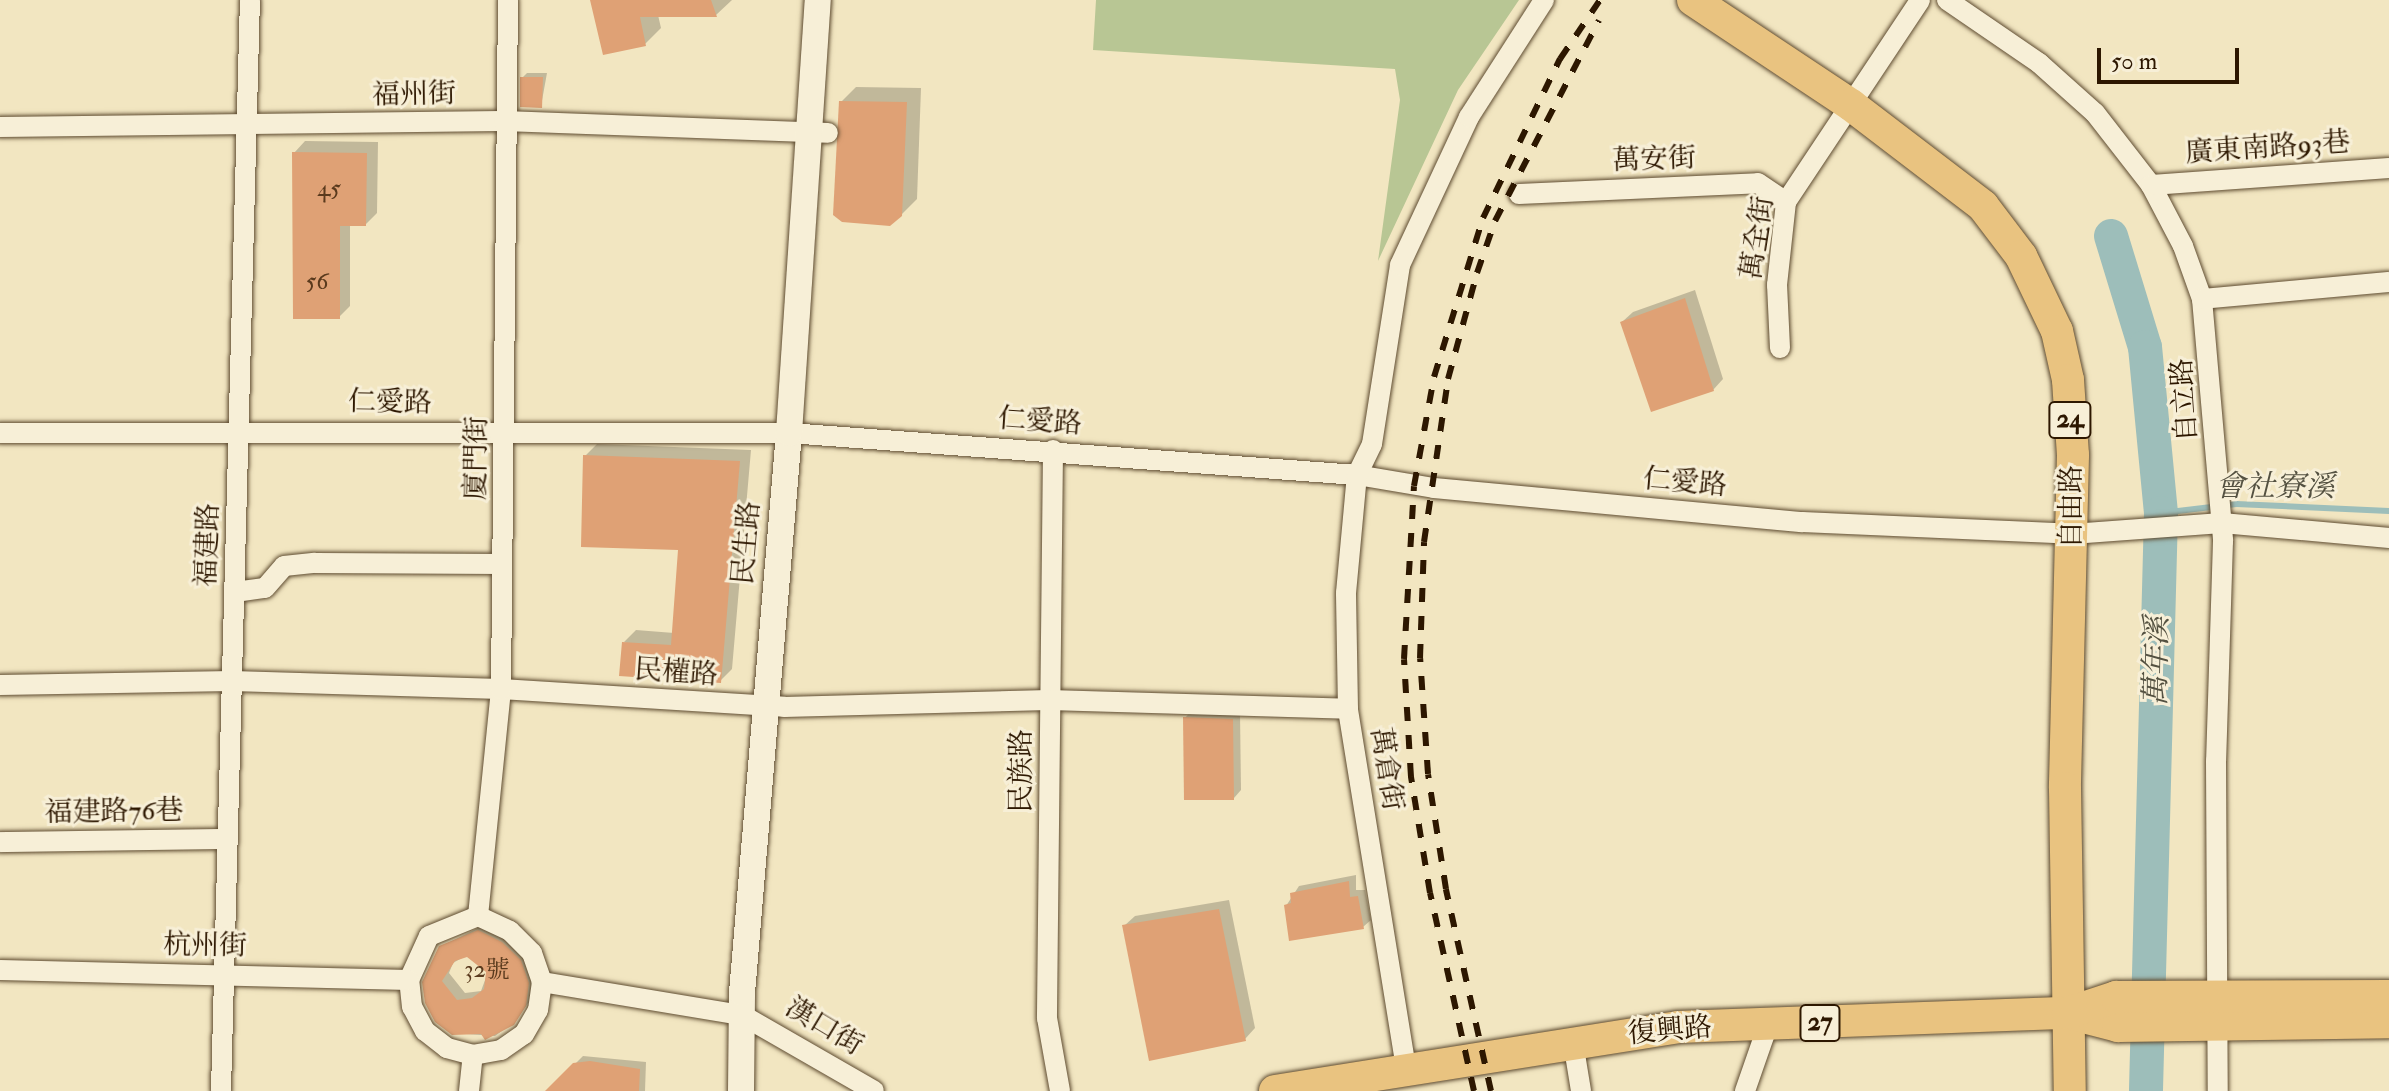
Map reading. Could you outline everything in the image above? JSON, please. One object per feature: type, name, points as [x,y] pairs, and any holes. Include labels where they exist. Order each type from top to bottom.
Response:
[{"type":"main road","name":"自由路","points":[[1693,0],[1851,105],[1983,206],[2040,289],[2057,331],[2068,380],[2072,534],[2065,788],[2070,1091]]},
{"type":"main road","name":"27","points":[[2218,1010],[2389,996]]},
{"type":"main road","name":"27","points":[[2218,1010],[2389,1022]]},
{"type":"main road","name":"復興路","points":[[1284,1090],[1406,1068],[1678,1027],[2218,1010]]},
{"type":"street","name":"福建路","points":[[221,1091],[250,0]]},
{"type":"street","name":"廈門街","points":[[478,916],[501,689],[507,432],[504,121],[508,0]]},
{"type":"street","name":"民生路","points":[[741,1091],[742,1015],[789,433],[818,133],[818,0]]},
{"type":"street","name":"萬倉街","points":[[1406,1068],[1348,709],[1346,593],[1357,475],[1372,444],[1400,265],[1469,117],[1544,0]]},
{"type":"street","name":"萬全街","points":[[1780,348],[1777,285],[1786,202],[1920,0]]},
{"type":"street","name":"自立路","points":[[1947,0],[2039,63],[2095,113],[2151,185],[2183,246],[2202,299],[2223,532],[2216,704],[2218,1091]]},
{"type":"street","name":"福州街","points":[[0,127],[504,121],[818,133]]},
{"type":"street","name":"廣東南路93巷","points":[[2151,185],[2389,168]]},
{"type":"street","name":"萬安街","points":[[1519,194],[1758,183],[1786,202]]},
{"type":"street","points":[[2202,299],[2389,282]]},
{"type":"street","name":"仁愛路","points":[[0,433],[239,430],[789,433],[1053,450],[1357,475],[1434,488],[1802,522],[2072,534],[2223,532],[2389,538]]},
{"type":"street","name":"民族路","points":[[1053,450],[1047,1018],[1060,1091]]},
{"type":"street","points":[[235,592],[265,588],[284,566],[315,563],[502,564]]},
{"type":"street","name":"民權路","points":[[0,685],[232,681],[501,689],[768,706],[1049,700],[1348,709]]},
{"type":"street","name":"福建路76巷","points":[[0,842],[228,839]]},
{"type":"street","points":[[478,916],[510,931],[532,953],[542,982],[538,1010],[524,1034],[501,1050],[473,1055],[447,1048],[425,1031],[412,1007],[409,980],[429,936],[478,916]]},
{"type":"street","name":"杭州街","points":[[0,970],[409,980]]},
{"type":"street","points":[[542,982],[742,1015]]},
{"type":"street","name":"漢口街","points":[[742,1015],[874,1091]]},
{"type":"street","points":[[1745,1091],[1768,1025]]},
{"type":"street","points":[[1573,1042],[1581,1091]]},
{"type":"street","points":[[469,1091],[473,1055]]},
{"type":"green space","points":[[1096,0],[1519,0],[1458,90],[1378,261],[1400,100],[1395,69],[1093,50]]},
{"type":"building","points":[[590,0],[711,0],[717,17],[640,17],[646,46],[603,55]]},
{"type":"building","points":[[520,77],[543,77],[542,108],[520,107]]},
{"type":"building","points":[[839,101],[907,102],[902,216],[890,226],[842,222],[833,215]]},
{"type":"building","points":[[292,152],[367,153],[366,226],[340,226],[340,319],[293,319]]},
{"type":"building","points":[[1685,298],[1714,391],[1651,412],[1620,322]]},
{"type":"building","points":[[583,455],[740,461],[721,683],[619,676],[622,642],[671,645],[678,550],[581,547]]},
{"type":"building","points":[[1183,717],[1233,719],[1234,800],[1184,800]]},
{"type":"building","points":[[1349,881],[1350,897],[1358,896],[1364,929],[1289,941],[1284,905],[1291,903],[1290,893]]},
{"type":"building","points":[[1219,909],[1246,1041],[1149,1061],[1122,925]]},
{"type":"building","points":[[478,930],[502,942],[521,960],[529,983],[526,1006],[514,1025],[485,1040],[481,1034],[452,1035],[435,1022],[425,1003],[422,982],[439,946]],"holes":[[[467,957],[486,972],[484,989],[472,998],[457,1000],[442,981],[455,961]]]},
{"type":"building","points":[[590,1061],[640,1069],[639,1091],[545,1091],[573,1063]]},
{"type":"waterway","name":"萬年溪","points":[[2111,236],[2145,347],[2161,513],[2146,1091]]},
{"type":"waterway","name":"會社寮溪","points":[[2161,513],[2236,504],[2389,511]]},
{"type":"railway","points":[[1474,1091],[1430,893],[1411,777],[1404,659],[1414,486],[1434,377],[1483,218],[1560,59],[1600,0]]},
{"type":"railway","points":[[1491,1091],[1446,889],[1428,774],[1420,658],[1424,542],[1448,379],[1477,273],[1495,221],[1599,20]]}]
